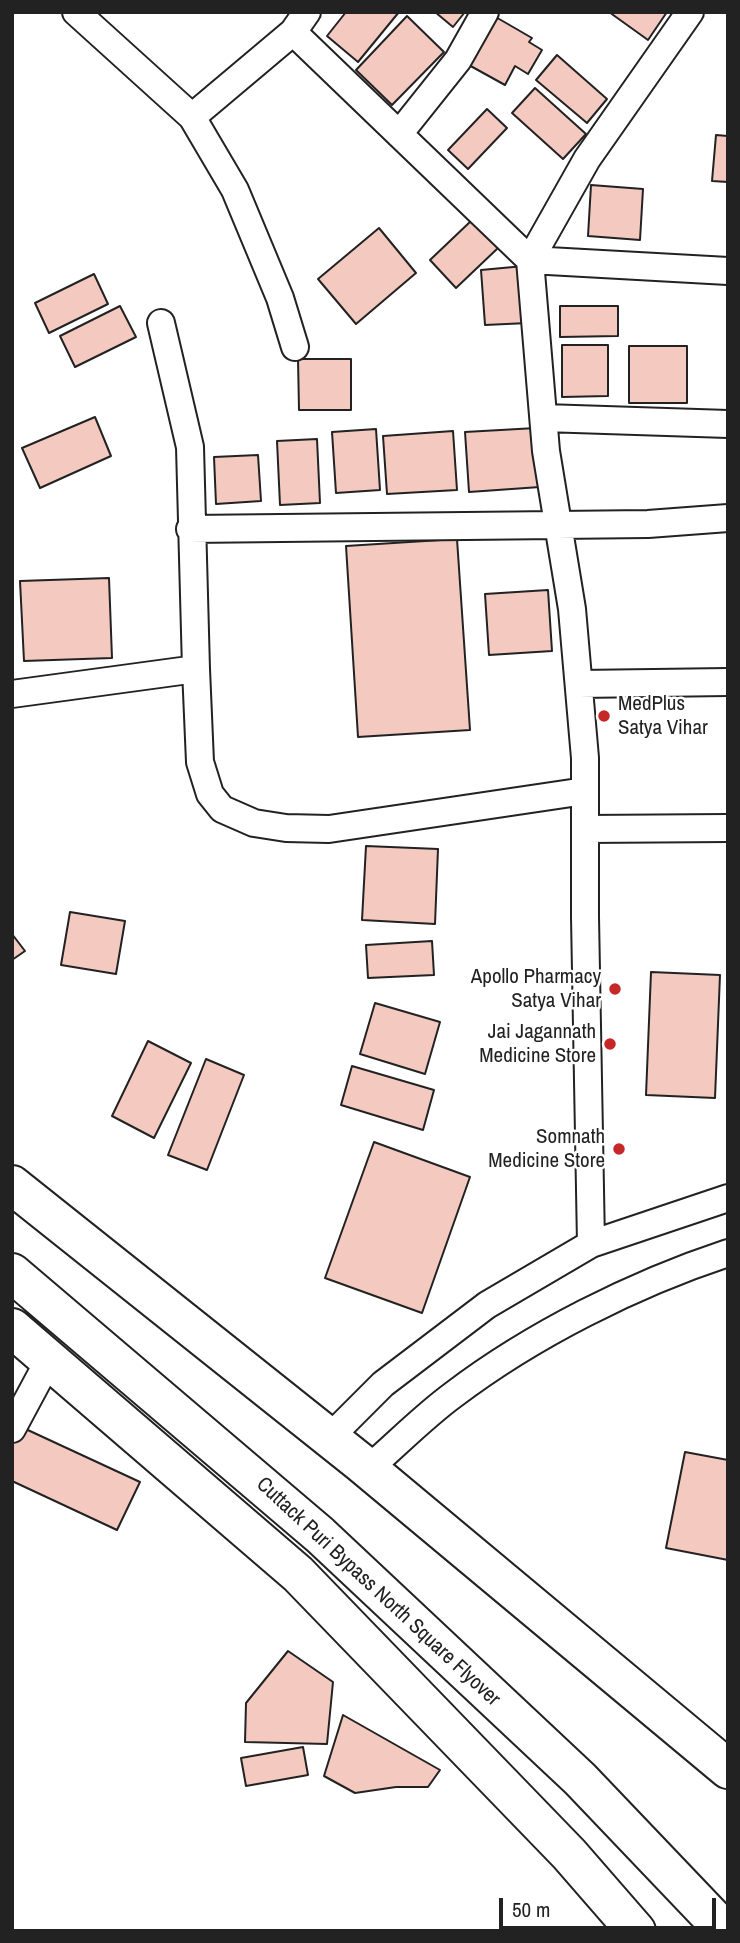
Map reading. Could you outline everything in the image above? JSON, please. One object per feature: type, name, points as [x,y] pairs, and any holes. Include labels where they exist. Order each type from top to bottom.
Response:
[{"type":"highway","points":[[12,1185],[349,1454],[728,1769]]},
{"type":"highway","name":"Cuttack Puri Bypass North Square Flyover","points":[[12,1273],[320,1535],[580,1779],[725,1931]]},
{"type":"highway","points":[[12,1328],[298,1574],[569,1854],[604,1913],[636,1931]]},
{"type":"street","points":[[76,12],[192,117],[235,190],[280,298],[295,346]]},
{"type":"street","points":[[399,134],[458,60],[485,12]]},
{"type":"street","points":[[591,1244],[585,758],[572,609],[546,451],[530,260],[587,159],[690,12]]},
{"type":"street","points":[[192,117],[300,22],[399,134],[530,260],[728,271]]},
{"type":"street","points":[[161,323],[190,447],[190,529],[200,762],[210,794],[222,808],[254,823],[286,828],[330,829],[585,791]]},
{"type":"street","points":[[544,418],[728,424]]},
{"type":"street","points":[[190,529],[676,524],[728,518]]},
{"type":"street","points":[[12,694],[196,669]]},
{"type":"street","points":[[579,684],[728,682]]},
{"type":"street","points":[[585,829],[728,828]]},
{"type":"street","points":[[349,1454],[383,1384],[487,1305],[591,1244],[728,1198]]},
{"type":"street","points":[[349,1454],[452,1395],[542,1336],[676,1270],[728,1253]]},
{"type":"street","points":[[12,1429],[49,1360]]},
{"type":"building","points":[[346,12],[399,12],[358,62],[327,36]]},
{"type":"building","points":[[435,12],[465,12],[453,27]]},
{"type":"building","points":[[609,12],[667,12],[648,40]]},
{"type":"building","points":[[407,16],[444,52],[392,105],[356,70]]},
{"type":"building","points":[[494,16],[532,38],[529,42],[542,50],[528,74],[515,66],[505,85],[467,64]]},
{"type":"building","points":[[557,55],[607,99],[587,123],[536,80]]},
{"type":"building","points":[[535,88],[586,134],[563,159],[512,113]]},
{"type":"building","points":[[487,109],[507,128],[468,169],[448,150]]},
{"type":"building","points":[[716,135],[728,136],[728,182],[712,181]]},
{"type":"building","points":[[591,185],[643,189],[640,240],[588,236]]},
{"type":"building","points":[[472,220],[498,248],[456,288],[430,260]]},
{"type":"building","points":[[379,228],[416,273],[356,324],[318,279]]},
{"type":"building","points":[[524,266],[528,323],[485,325],[481,270]]},
{"type":"building","points":[[94,274],[108,304],[49,333],[35,303]]},
{"type":"building","points":[[120,306],[136,337],[75,367],[60,336]]},
{"type":"building","points":[[560,306],[618,306],[618,336],[560,337]]},
{"type":"building","points":[[562,345],[608,345],[608,396],[562,397]]},
{"type":"building","points":[[629,346],[687,346],[687,403],[629,403]]},
{"type":"building","points":[[298,359],[351,359],[351,410],[299,410]]},
{"type":"building","points":[[95,417],[111,456],[40,488],[22,448]]},
{"type":"building","points":[[536,428],[540,487],[469,492],[465,432]]},
{"type":"building","points":[[376,429],[380,490],[336,493],[332,432]]},
{"type":"building","points":[[453,431],[457,490],[387,494],[383,436]]},
{"type":"building","points":[[317,439],[320,503],[280,505],[277,441]]},
{"type":"building","points":[[258,455],[261,501],[216,504],[214,457]]},
{"type":"building","points":[[457,539],[470,730],[358,737],[346,546]]},
{"type":"building","points":[[109,578],[112,658],[24,661],[20,581]]},
{"type":"building","points":[[548,590],[552,651],[489,655],[485,594]]},
{"type":"building","points":[[366,846],[438,849],[435,924],[362,920]]},
{"type":"building","points":[[70,912],[125,921],[116,974],[61,965]]},
{"type":"building","points":[[12,934],[25,951],[12,960]]},
{"type":"building","points":[[432,941],[434,975],[368,978],[366,945]]},
{"type":"building","points":[[651,972],[720,975],[715,1098],[646,1095]]},
{"type":"building","points":[[375,1003],[440,1022],[425,1074],[360,1054]]},
{"type":"building","points":[[148,1041],[191,1063],[154,1138],[112,1116]]},
{"type":"building","points":[[206,1059],[244,1075],[207,1170],[168,1155]]},
{"type":"building","points":[[352,1066],[434,1090],[423,1130],[341,1105]]},
{"type":"building","points":[[374,1142],[470,1177],[422,1313],[325,1278]]},
{"type":"building","points":[[17,1425],[140,1482],[117,1530],[12,1481],[12,1436]]},
{"type":"building","points":[[685,1452],[728,1460],[728,1560],[666,1548]]},
{"type":"building","points":[[288,1651],[333,1682],[327,1744],[245,1742],[246,1703]]},
{"type":"building","points":[[343,1715],[440,1770],[428,1787],[396,1787],[355,1793],[324,1776]]},
{"type":"building","points":[[303,1747],[308,1775],[246,1786],[241,1758]]},
{"type":"place","name":"MedPlus Satya Vihar","points":[[604,716]]},
{"type":"place","name":"Apollo Pharmacy Satya Vihar","points":[[615,989]]},
{"type":"place","name":"Jai Jagannath Medicine Store","points":[[610,1044]]},
{"type":"place","name":"Somnath Medicine Store","points":[[619,1149]]}]
